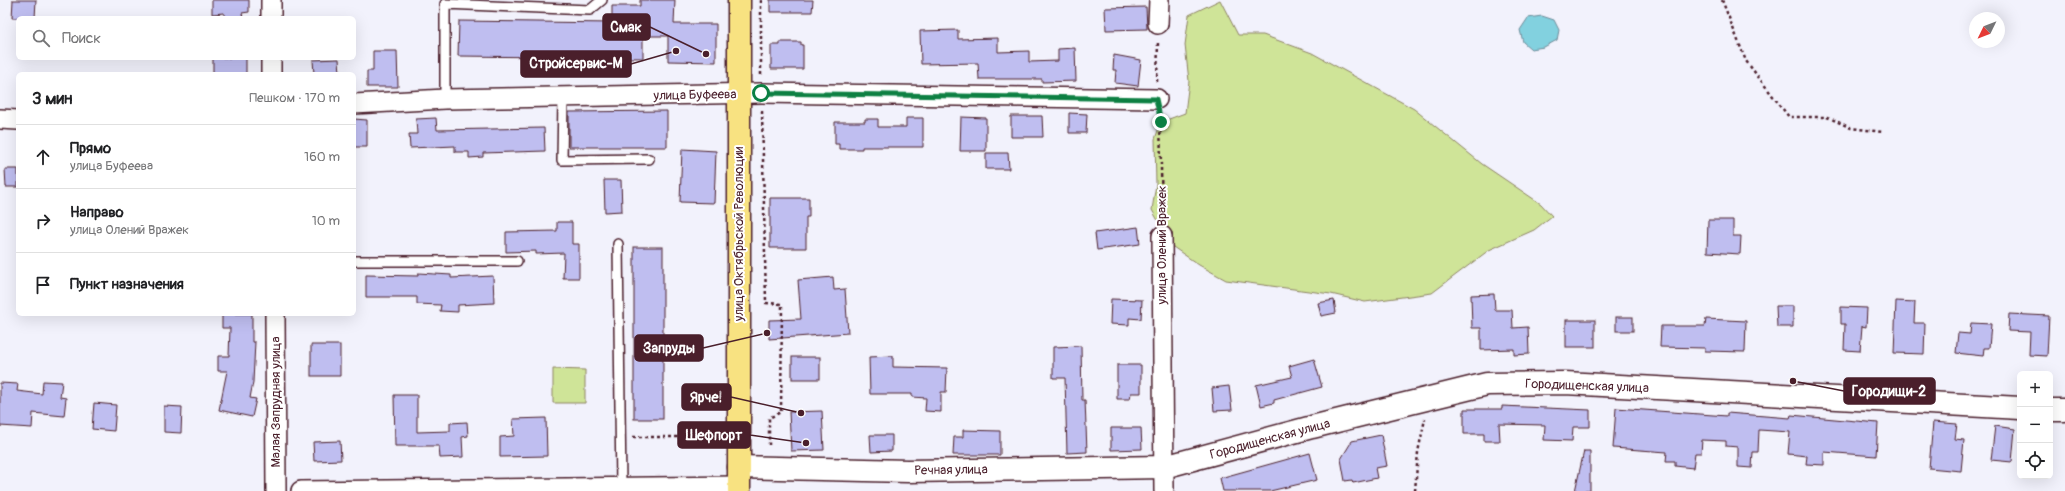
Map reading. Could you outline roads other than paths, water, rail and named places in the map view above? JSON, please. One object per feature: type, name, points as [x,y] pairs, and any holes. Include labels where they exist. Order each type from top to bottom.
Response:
[{"type":"main road","name":"улица Октябрьской Революции","points":[[739,0],[739,481]]},
{"type":"street","points":[[271,0],[271,16]]},
{"type":"street","points":[[1158,0],[1158,24]]},
{"type":"street","points":[[271,60],[271,72]]},
{"type":"street","name":"улица Буфеева","points":[[356,104],[445,99],[563,98],[761,93],[1156,99]]},
{"type":"street","points":[[0,119],[16,120]]},
{"type":"street","name":"улица Олений Вражек","points":[[1162,236],[1164,491]]},
{"type":"street","name":"Малая Запрудная улица","points":[[275,316],[276,491]]},
{"type":"street","name":"Городищенская улица","points":[[1164,467],[1487,384],[1565,383],[2017,408]]},
{"type":"street","points":[[2053,410],[2065,410]]},
{"type":"street","name":"Речная улица","points":[[301,491],[620,486],[908,471],[1164,467]]},
{"type":"lane","points":[[445,99],[445,4],[590,10],[602,0]]},
{"type":"lane","points":[[563,98],[562,160],[649,159]]},
{"type":"lane","points":[[618,244],[620,486]]},
{"type":"lane","points":[[356,261],[517,261]]},
{"type":"water","points":[[1542,16],[1554,20],[1559,30],[1557,40],[1544,47],[1531,49],[1523,42],[1520,30],[1528,18]]},
{"type":"place","name":"Стройсервис-М","points":[[676,51]]},
{"type":"place","name":"Смак","points":[[706,54]]},
{"type":"place","name":"Запруды","points":[[767,333]]},
{"type":"place","name":"Городищи-2","points":[[1793,381]]},
{"type":"place","name":"Ярче!","points":[[801,413]]},
{"type":"place","name":"Шефпорт","points":[[806,443]]}]
